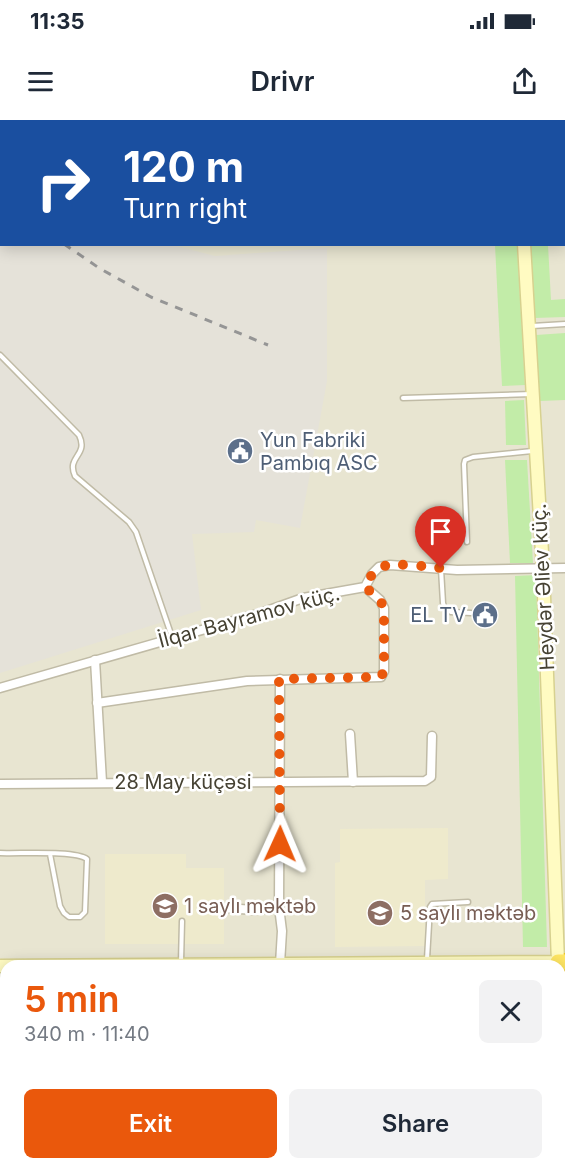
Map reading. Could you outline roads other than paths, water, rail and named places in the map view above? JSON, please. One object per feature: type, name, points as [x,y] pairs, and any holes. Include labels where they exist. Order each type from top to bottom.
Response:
[{"type":"street","name":"Heydər Əliev küç.","points":[[524,246],[543,570],[560,960]]},
{"type":"street","name":"İlqar Bayramov küç.","points":[[0,688],[261,613],[303,598],[365,587],[379,567],[390,565],[543,570],[565,568]]},
{"type":"street","points":[[97,704],[247,681],[381,677],[384,671],[384,608],[380,600],[365,587]]},
{"type":"street","points":[[95,660],[102,782]]},
{"type":"street","points":[[279,679],[281,781],[279,907],[282,931],[280,960]]},
{"type":"street","points":[[350,734],[353,782]]},
{"type":"street","name":"28 May küçəsi","points":[[0,784],[429,780],[432,736]]},
{"type":"street","points":[[226,908],[254,910],[279,907]]},
{"type":"lane","points":[[529,326],[565,324]]},
{"type":"lane","points":[[0,355],[79,435],[82,450],[71,467],[75,476],[129,522],[136,532],[172,637]]},
{"type":"lane","points":[[403,398],[533,394]]},
{"type":"lane","points":[[467,542],[465,460],[473,456],[536,451]]},
{"type":"lane","points":[[441,568],[445,609],[451,612],[471,613]]},
{"type":"lane","points":[[0,854],[50,854],[81,854],[87,859],[85,912],[80,917],[69,917],[60,906],[50,854]]},
{"type":"lane","points":[[427,960],[430,907],[436,902],[468,902]]},
{"type":"lane","points":[[181,960],[182,921]]},
{"type":"railway","points":[[67,246],[99,268],[151,297],[268,345]]},
{"type":"place","name":"Yun Fabriki Pambıq ASC","points":[[240,451]]},
{"type":"place","name":"EL TV","points":[[485,615]]},
{"type":"place","name":"1 saylı məktəb","points":[[165,906]]},
{"type":"place","name":"5 saylı məktəb","points":[[380,913]]}]
